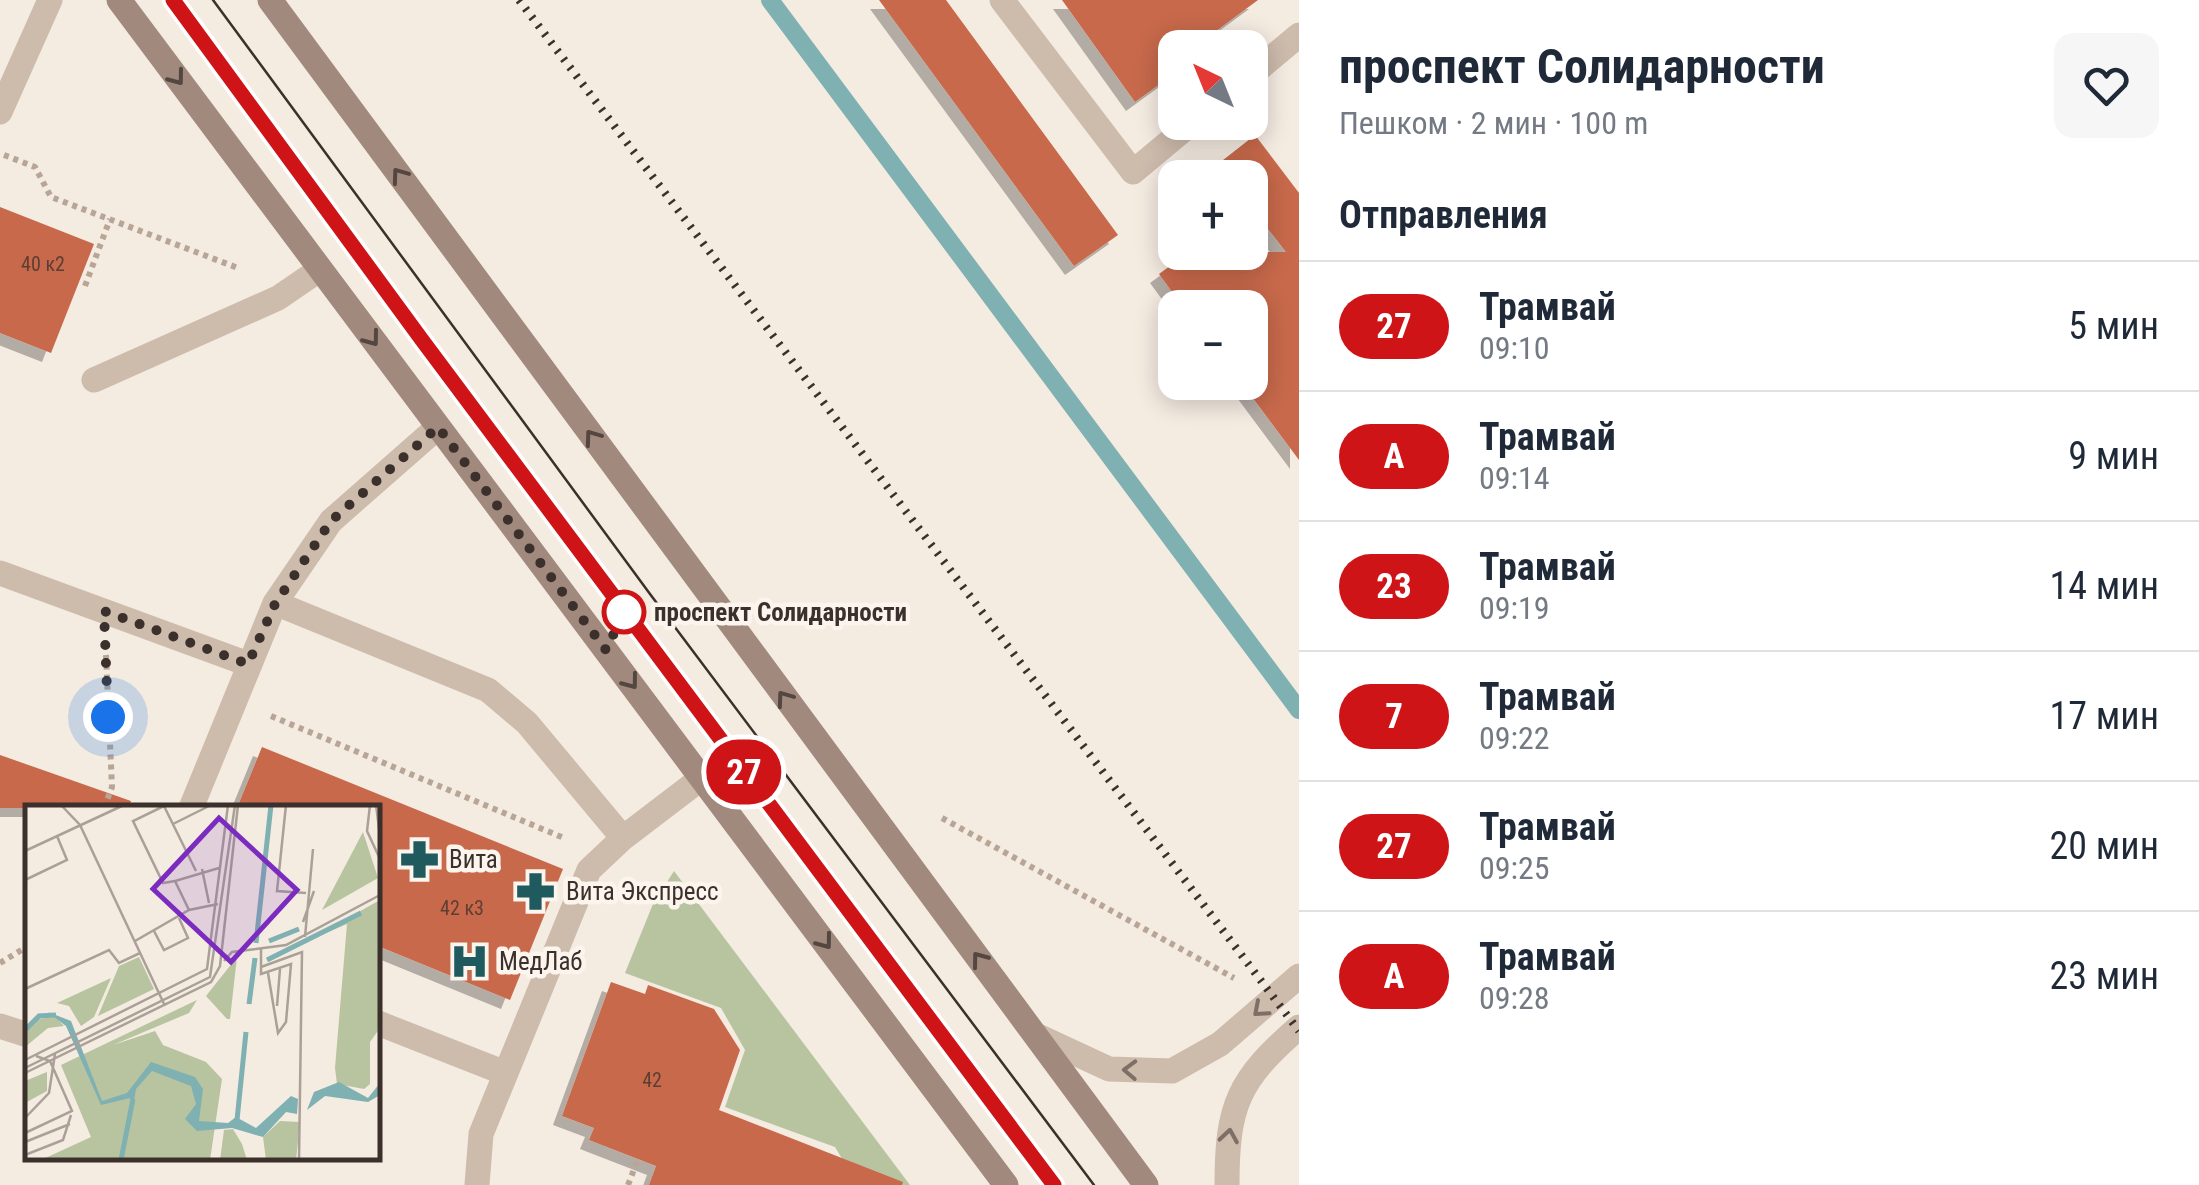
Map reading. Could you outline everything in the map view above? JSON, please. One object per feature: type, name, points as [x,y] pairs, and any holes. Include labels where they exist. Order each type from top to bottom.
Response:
[{"type":"main road","points":[[120,0],[1006,1185]]},
{"type":"main road","points":[[270,0],[1146,1185]]},
{"type":"street","points":[[0,112],[50,0]]},
{"type":"street","points":[[1002,0],[1133,172],[1171,140]]},
{"type":"street","points":[[1268,61],[1299,36]]},
{"type":"street","points":[[94,380],[278,298],[319,270]]},
{"type":"street","points":[[192,805],[275,604],[331,521],[438,427]]},
{"type":"street","points":[[0,573],[248,664]]},
{"type":"street","points":[[275,604],[488,690],[527,723],[614,846]]},
{"type":"street","points":[[477,1185],[481,1134],[589,870],[703,777]]},
{"type":"street","points":[[1038,1036],[1109,1069],[1172,1071],[1220,1044],[1299,976]]},
{"type":"street","points":[[380,1024],[505,1074]]},
{"type":"street","points":[[0,1026],[25,1035]]},
{"type":"street","points":[[1226,1185],[1227,1137],[1241,1088],[1267,1055],[1299,1028]]},
{"type":"path","points":[[0,153],[35,167],[51,197],[246,271]]},
{"type":"path","points":[[85,286],[110,219]]},
{"type":"path","points":[[104,611],[112,787],[105,805]]},
{"type":"path","points":[[233,700],[614,846]]},
{"type":"path","points":[[942,818],[1235,978]]},
{"type":"path","points":[[0,963],[25,948]]},
{"type":"path","points":[[628,1185],[638,1159]]},
{"type":"green space","points":[[674,871],[910,1185],[858,1185],[835,1147],[725,1107],[745,1050],[721,1008],[625,973],[653,904]]},
{"type":"building","points":[[879,0],[946,0],[1118,235],[1074,266]]},
{"type":"building","points":[[1062,0],[1258,0],[1217,30],[1158,30],[1158,85],[1135,102]]},
{"type":"building","points":[[1249,140],[1259,140],[1299,193],[1299,460],[1254,400],[1268,400],[1268,290],[1171,290],[1159,274],[1164,270],[1268,270],[1268,252],[1286,252],[1268,229],[1268,160],[1223,160]]},
{"type":"building","points":[[0,207],[94,244],[51,353],[0,333]]},
{"type":"building","points":[[262,747],[563,869],[510,1000],[380,947],[380,805],[238,805]]},
{"type":"building","points":[[0,755],[131,801],[130,805],[0,808]]},
{"type":"building","points":[[611,982],[645,994],[648,985],[714,1009],[740,1050],[719,1110],[903,1182],[902,1185],[649,1185],[656,1166],[589,1140],[594,1128],[562,1116]]},
{"type":"waterway","points":[[770,0],[1299,710]]},
{"type":"tram line","points":[[173,0],[399,310],[1054,1185]]},
{"type":"tram line","name":"27","points":[[173,0],[422,340],[1054,1185]]},
{"type":"tram line","points":[[213,0],[650,594],[1094,1185]]},
{"type":"railway","points":[[519,0],[1299,1031]]},
{"type":"place","name":"проспект Солидарности","points":[[624,612]]},
{"type":"place","name":"Вита","points":[[419,859]]},
{"type":"place","name":"Вита Экспресс","points":[[536,891]]},
{"type":"place","name":"МедЛаб","points":[[469,961]]},
{"type":"route","points":[[108,717],[104,611],[248,664],[275,604],[331,521],[438,427],[606,650],[624,612]]}]
